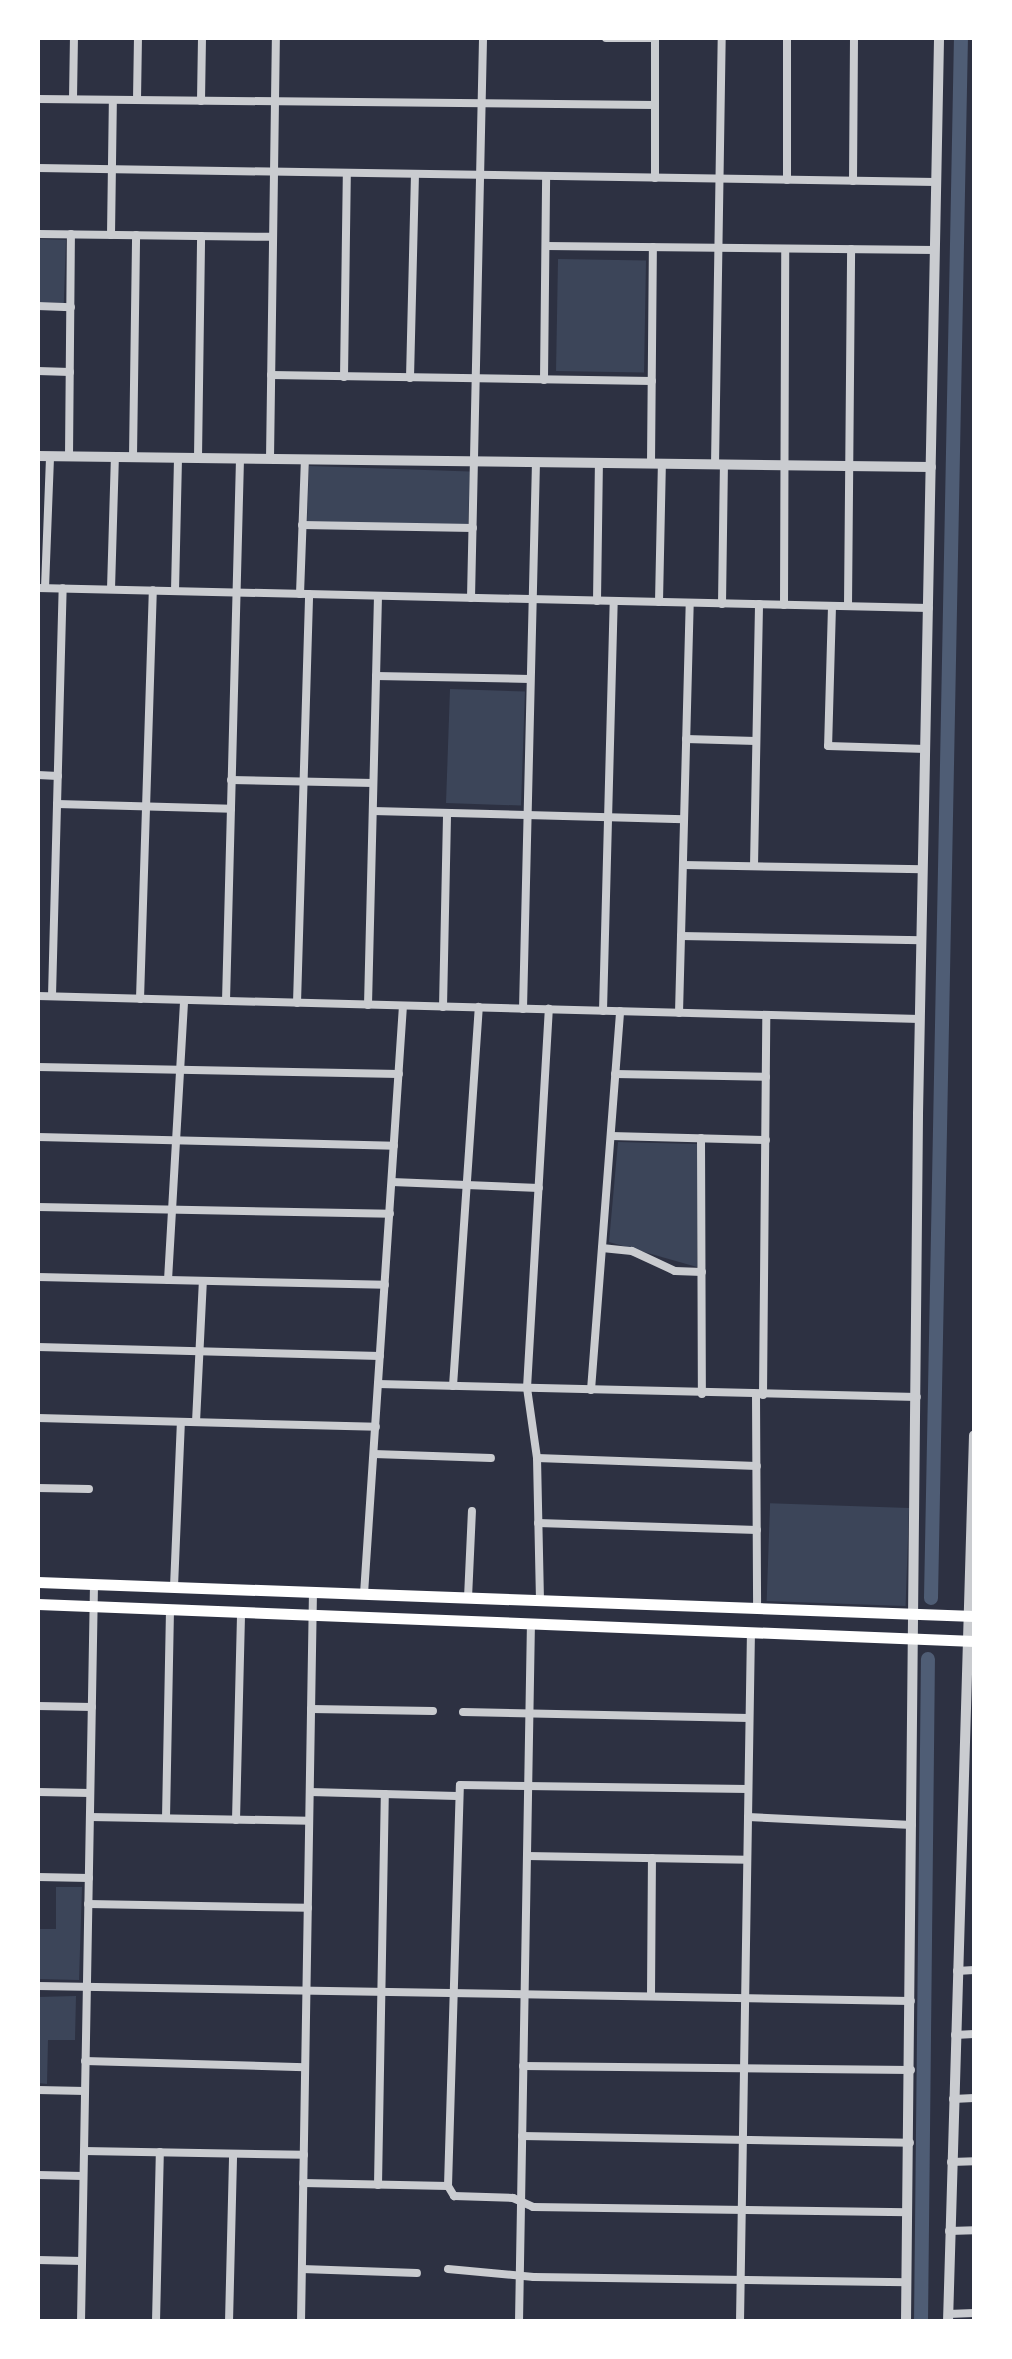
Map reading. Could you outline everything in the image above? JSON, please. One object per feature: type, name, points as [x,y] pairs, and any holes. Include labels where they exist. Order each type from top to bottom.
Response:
[{"type":"main road","points":[[38,1582],[972,1616]]},
{"type":"main road","points":[[38,1604],[972,1641]]},
{"type":"street","points":[[74,38],[74,99]]},
{"type":"street","points":[[137,100],[138,38]]},
{"type":"street","points":[[202,38],[202,101]]},
{"type":"street","points":[[270,459],[276,38]]},
{"type":"street","points":[[471,598],[483,38]]},
{"type":"street","points":[[606,38],[655,38],[655,178]]},
{"type":"street","points":[[722,38],[718,248],[722,604]]},
{"type":"street","points":[[787,38],[787,180]]},
{"type":"street","points":[[853,181],[854,38]]},
{"type":"street","points":[[906,2322],[920,1019],[938,38]]},
{"type":"street","points":[[38,99],[655,104]]},
{"type":"street","points":[[111,235],[113,100]]},
{"type":"street","points":[[38,168],[936,182]]},
{"type":"street","points":[[344,377],[347,173]]},
{"type":"street","points":[[410,378],[415,174]]},
{"type":"street","points":[[544,380],[546,176]]},
{"type":"street","points":[[38,234],[273,237]]},
{"type":"street","points":[[69,456],[71,234]]},
{"type":"street","points":[[133,457],[136,235]]},
{"type":"street","points":[[198,458],[201,236]]},
{"type":"street","points":[[546,246],[935,250]]},
{"type":"street","points":[[652,247],[659,602]]},
{"type":"street","points":[[784,605],[785,249]]},
{"type":"street","points":[[848,606],[851,249]]},
{"type":"street","points":[[38,306],[71,307]]},
{"type":"street","points":[[38,371],[70,372]]},
{"type":"street","points":[[271,375],[652,381]]},
{"type":"street","points":[[929,608],[41,588],[44,456],[931,468]]},
{"type":"street","points":[[112,589],[115,457]]},
{"type":"street","points":[[175,591],[178,458]]},
{"type":"street","points":[[226,1001],[240,458]]},
{"type":"street","points":[[297,1002],[303,782],[304,459]]},
{"type":"street","points":[[523,1008],[536,462]]},
{"type":"street","points":[[597,601],[599,463]]},
{"type":"street","points":[[302,525],[473,528]]},
{"type":"street","points":[[52,996],[62,588]]},
{"type":"street","points":[[140,999],[152,590]]},
{"type":"street","points":[[368,1004],[378,596]]},
{"type":"street","points":[[604,1011],[614,601]]},
{"type":"street","points":[[679,1013],[690,603]]},
{"type":"street","points":[[754,866],[759,604]]},
{"type":"street","points":[[832,606],[828,746],[926,749]]},
{"type":"street","points":[[376,676],[530,679]]},
{"type":"street","points":[[686,739],[756,741]]},
{"type":"street","points":[[38,775],[58,776]]},
{"type":"street","points":[[232,780],[374,783]]},
{"type":"street","points":[[57,804],[231,808]]},
{"type":"street","points":[[373,811],[684,819]]},
{"type":"street","points":[[443,1006],[447,813]]},
{"type":"street","points":[[683,864],[923,869]]},
{"type":"street","points":[[681,936],[922,940]]},
{"type":"street","points":[[38,996],[920,1019]]},
{"type":"street","points":[[168,1280],[184,1000]]},
{"type":"street","points":[[364,1594],[403,1006]]},
{"type":"street","points":[[453,1386],[480,1007]]},
{"type":"street","points":[[540,1601],[537,1458],[527,1388],[549,1009]]},
{"type":"street","points":[[591,1390],[620,1011]]},
{"type":"street","points":[[757,1609],[756,1466],[766,1015]]},
{"type":"street","points":[[38,1067],[399,1074]]},
{"type":"street","points":[[615,1074],[766,1078]]},
{"type":"street","points":[[610,1136],[766,1140]]},
{"type":"street","points":[[38,1137],[394,1146]]},
{"type":"street","points":[[701,1138],[702,1394]]},
{"type":"street","points":[[392,1182],[539,1188]]},
{"type":"street","points":[[38,1206],[390,1214]]},
{"type":"street","points":[[602,1248],[632,1251],[675,1272],[702,1272]]},
{"type":"street","points":[[38,1278],[385,1286]]},
{"type":"street","points":[[196,1422],[202,1282]]},
{"type":"street","points":[[38,1347],[380,1356]]},
{"type":"street","points":[[378,1384],[917,1397]]},
{"type":"street","points":[[38,1418],[376,1427]]},
{"type":"street","points":[[174,1587],[181,1422]]},
{"type":"street","points":[[974,1435],[972,1641],[961,1835],[948,2318],[974,2313]]},
{"type":"street","points":[[374,1454],[491,1458]]},
{"type":"street","points":[[537,1458],[756,1466]]},
{"type":"street","points":[[38,1488],[89,1489]]},
{"type":"street","points":[[468,1598],[472,1512]]},
{"type":"street","points":[[538,1523],[757,1530]]},
{"type":"street","points":[[81,2322],[94,1584]]},
{"type":"street","points":[[301,2322],[313,1592]]},
{"type":"street","points":[[166,1818],[170,1609]]},
{"type":"street","points":[[236,1820],[241,1612]]},
{"type":"street","points":[[519,2322],[531,1624]]},
{"type":"street","points":[[740,2322],[751,1632]]},
{"type":"street","points":[[38,1706],[92,1707]]},
{"type":"street","points":[[311,1709],[433,1712]]},
{"type":"street","points":[[463,1712],[749,1718]]},
{"type":"street","points":[[748,1789],[460,1785],[448,2186],[454,2196],[521,2202],[908,2212]]},
{"type":"street","points":[[38,1792],[90,1793]]},
{"type":"street","points":[[310,1792],[457,1796]]},
{"type":"street","points":[[378,2185],[385,1794]]},
{"type":"street","points":[[90,1817],[309,1821]]},
{"type":"street","points":[[748,1817],[912,1825]]},
{"type":"street","points":[[961,1835],[974,1834]]},
{"type":"street","points":[[527,1856],[747,1860]]},
{"type":"street","points":[[651,1996],[652,1858]]},
{"type":"street","points":[[38,1877],[88,1878]]},
{"type":"street","points":[[959,1904],[974,1902]]},
{"type":"street","points":[[88,1904],[308,1908]]},
{"type":"street","points":[[957,1971],[974,1970]]},
{"type":"street","points":[[38,1986],[912,2000]]},
{"type":"street","points":[[955,2035],[974,2034]]},
{"type":"street","points":[[86,2061],[305,2067]]},
{"type":"street","points":[[523,2066],[911,2070]]},
{"type":"street","points":[[38,2090],[85,2091]]},
{"type":"street","points":[[953,2099],[974,2098]]},
{"type":"street","points":[[522,2136],[910,2143]]},
{"type":"street","points":[[84,2151],[304,2155]]},
{"type":"street","points":[[156,2322],[160,2152]]},
{"type":"street","points":[[228,2322],[233,2154]]},
{"type":"street","points":[[951,2162],[974,2161]]},
{"type":"street","points":[[38,2176],[83,2176]]},
{"type":"street","points":[[303,2183],[448,2186]]},
{"type":"street","points":[[949,2231],[974,2230]]},
{"type":"street","points":[[38,2260],[82,2261]]},
{"type":"street","points":[[302,2270],[417,2273]]},
{"type":"street","points":[[448,2270],[907,2282]]},
{"type":"shaded area","points":[[38,239],[66,240],[64,303],[38,302]]},
{"type":"shaded area","points":[[558,259],[646,261],[644,373],[556,371]]},
{"type":"shaded area","points":[[309,466],[470,472],[468,528],[307,522]]},
{"type":"shaded area","points":[[450,689],[525,692],[521,806],[446,803]]},
{"type":"shaded area","points":[[618,1142],[698,1144],[697,1267],[609,1242]]},
{"type":"shaded area","points":[[770,1503],[909,1508],[906,1606],[767,1601]]},
{"type":"shaded area","points":[[56,1887],[82,1887],[79,1980],[38,1979],[38,1929],[56,1929]]},
{"type":"shaded area","points":[[76,1996],[75,2040],[48,2040],[47,2084],[38,2083],[38,1997]]},
{"type":"waterway","points":[[931,1598],[961,38]]},
{"type":"waterway","points":[[921,2322],[928,1659]]}]
